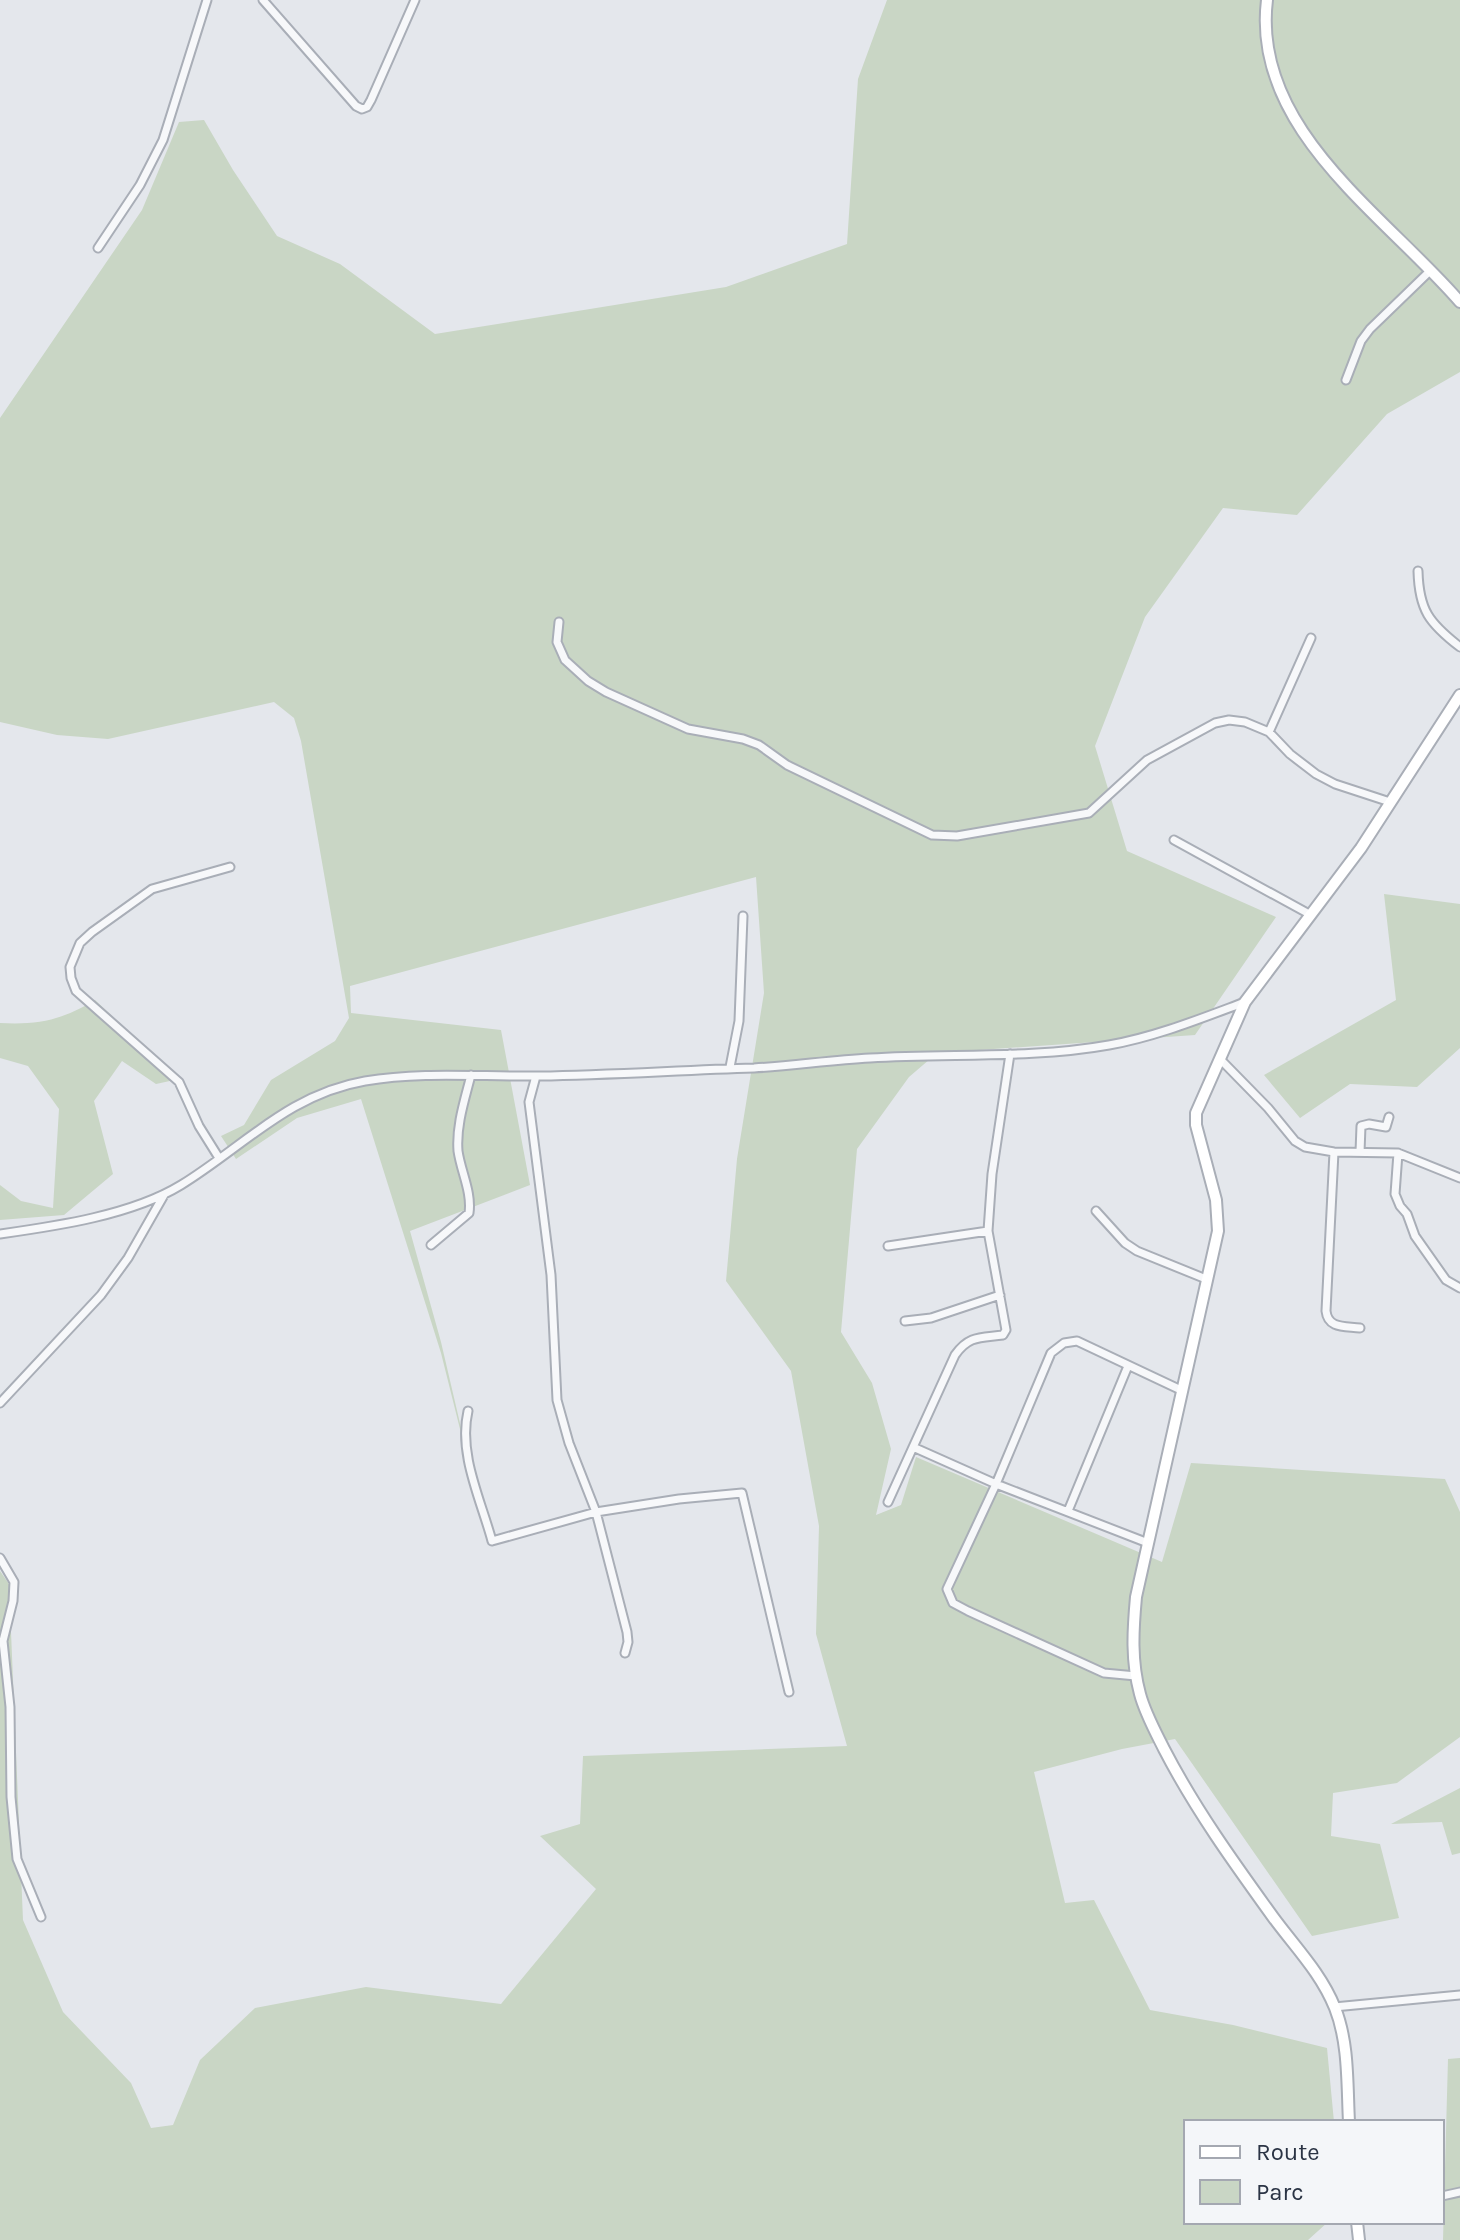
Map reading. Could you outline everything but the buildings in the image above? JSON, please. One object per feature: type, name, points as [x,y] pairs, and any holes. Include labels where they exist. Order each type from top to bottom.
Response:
[{"type":"street","points":[[98,248],[140,185],[163,140],[207,0]]},
{"type":"street","points":[[263,0],[356,106],[362,109],[371,100],[415,0]]},
{"type":"street","points":[[1267,0],[1266,43],[1271,70],[1293,120],[1358,197],[1460,302]]},
{"type":"street","points":[[1346,380],[1361,341],[1370,329],[1431,270]]},
{"type":"street","points":[[1418,571],[1419,596],[1428,618],[1460,647]]},
{"type":"street","points":[[559,622],[557,642],[565,660],[588,681],[606,692],[688,729],[759,745],[787,765],[932,835],[957,836],[1089,813],[1147,760],[1215,723],[1229,720],[1245,722],[1269,732],[1290,754],[1335,784],[1390,802]]},
{"type":"street","points":[[1269,732],[1311,638]]},
{"type":"street","points":[[1349,2120],[1343,2043],[1334,2007],[1308,1960],[1227,1852],[1183,1785],[1146,1712],[1132,1647],[1136,1597],[1216,1243],[1218,1217],[1196,1125],[1196,1113],[1245,1002],[1361,848],[1460,695]]},
{"type":"street","points":[[1174,840],[1311,915]]},
{"type":"street","points":[[219,1158],[199,1126],[179,1082],[76,991],[70,967],[80,943],[152,889],[230,867]]},
{"type":"street","points":[[730,1067],[739,1021],[743,916]]},
{"type":"street","points":[[0,1234],[94,1216],[165,1194],[297,1104],[345,1085],[386,1077],[536,1076],[871,1058],[1049,1053],[1113,1045],[1245,1002]]},
{"type":"street","points":[[888,1502],[963,1343],[972,1338],[1003,1335],[1006,1330],[988,1231],[992,1174],[1010,1054]]},
{"type":"street","points":[[1221,1060],[1295,1141],[1305,1147],[1334,1152],[1398,1153],[1460,1178]]},
{"type":"street","points":[[431,1245],[469,1213],[458,1139],[460,1117],[471,1075]]},
{"type":"street","points":[[536,1076],[529,1102],[551,1275],[557,1400],[569,1443],[596,1512],[627,1632],[625,1653]]},
{"type":"street","points":[[1360,1152],[1361,1126],[1386,1127],[1389,1117]]},
{"type":"street","points":[[1334,1152],[1327,1318],[1333,1324],[1360,1328]]},
{"type":"street","points":[[1398,1153],[1395,1194],[1400,1206],[1407,1214],[1415,1236],[1446,1280],[1460,1288]]},
{"type":"street","points":[[0,1403],[101,1295],[128,1258],[165,1194]]},
{"type":"street","points":[[1096,1211],[1125,1243],[1137,1251],[1206,1279]]},
{"type":"street","points":[[888,1246],[988,1231]]},
{"type":"street","points":[[905,1321],[931,1318],[1000,1295]]},
{"type":"street","points":[[1136,1676],[1104,1673],[953,1603],[947,1589],[996,1484],[1051,1353],[1064,1343],[1077,1341],[1183,1391]]},
{"type":"street","points":[[1068,1511],[1128,1366]]},
{"type":"street","points":[[468,1411],[464,1427],[466,1450],[492,1541],[596,1512],[742,1493],[789,1692]]},
{"type":"street","points":[[913,1447],[996,1484],[1148,1543]]},
{"type":"street","points":[[0,1558],[14,1582],[13,1601],[3,1641],[10,1707],[11,1797],[17,1859],[41,1917]]},
{"type":"street","points":[[1334,2007],[1460,1995]]},
{"type":"green space","points":[[887,0],[1460,0],[1460,372],[1387,414],[1297,515],[1223,508],[1145,617],[1095,746],[1127,851],[1276,917],[1195,1035],[937,1053],[909,1077],[857,1149],[841,1332],[872,1383],[891,1449],[876,1515],[901,1505],[916,1457],[1162,1562],[1191,1463],[1445,1479],[1460,1512],[1460,1737],[1397,1783],[1333,1793],[1331,1836],[1380,1844],[1399,1918],[1312,1936],[1175,1739],[1034,1772],[1065,1903],[1094,1900],[1150,2010],[1233,2025],[1327,2048],[1334,2120],[1184,2120],[1184,2224],[1326,2224],[1308,2240],[0,2240],[0,1571],[9,1584],[23,1920],[63,2012],[131,2083],[151,2128],[173,2125],[200,2060],[255,2008],[366,1987],[501,2004],[596,1889],[540,1836],[580,1824],[583,1756],[847,1746],[816,1634],[819,1526],[791,1371],[726,1281],[737,1159],[764,993],[756,877],[350,986],[351,1013],[501,1030],[530,1185],[410,1231],[441,1342],[480,1509],[441,1353],[361,1099],[297,1118],[236,1159],[221,1136],[244,1125],[271,1080],[335,1041],[349,1018],[301,741],[294,718],[274,702],[108,739],[57,735],[0,722],[0,418],[142,210],[179,122],[204,120],[277,236],[340,264],[435,334],[726,287],[847,244],[858,79]]},
{"type":"green space","points":[[1384,894],[1460,904],[1460,1048],[1417,1087],[1350,1084],[1300,1118],[1264,1075],[1396,1000]]},
{"type":"green space","points":[[95,1000],[179,1079],[156,1084],[122,1061],[94,1101],[113,1174],[64,1215],[0,1220],[0,1185],[21,1201],[53,1208],[59,1109],[28,1066],[0,1058],[0,1023],[50,1020]]},
{"type":"green space","points":[[1460,1788],[1460,1853],[1452,1855],[1442,1822],[1391,1824]]},
{"type":"green space","points":[[1460,2058],[1460,2240],[1443,2240],[1448,2059]]}]
